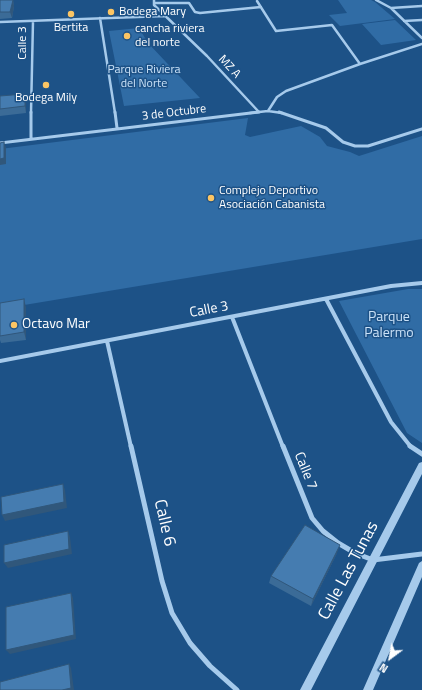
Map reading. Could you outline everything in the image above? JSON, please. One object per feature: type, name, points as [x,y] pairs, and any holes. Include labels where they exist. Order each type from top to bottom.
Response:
[{"type":"street","points":[[376,0],[391,8],[422,38]]},
{"type":"street","points":[[257,1],[276,31],[332,25],[360,64]]},
{"type":"street","points":[[154,2],[189,3],[195,12],[200,13],[261,7]]},
{"type":"street","name":"MZ A","points":[[154,2],[165,16],[207,56],[258,111]]},
{"type":"street","points":[[391,8],[422,6]]},
{"type":"street","points":[[0,22],[165,16]]},
{"type":"street","points":[[100,18],[117,128]]},
{"type":"street","name":"Calle 3","points":[[31,138],[33,20]]},
{"type":"street","points":[[404,21],[422,20]]},
{"type":"street","points":[[268,111],[277,97],[286,91],[360,64],[422,44]]},
{"type":"street","name":"3 de Octubre","points":[[0,143],[258,111],[279,112],[326,128],[343,142],[355,146],[368,146],[422,129]]},
{"type":"street","name":"Calle 3","points":[[0,361],[391,286],[422,283]]},
{"type":"street","points":[[326,299],[391,422],[411,447],[422,454]]},
{"type":"street","name":"Calle 7","points":[[232,317],[312,518],[323,531],[338,543],[355,553],[373,560],[422,554]]},
{"type":"street","name":"Calle 6","points":[[106,341],[162,581],[172,614],[190,643],[210,666],[237,690]]},
{"type":"street","name":"Calle Las Tunas","points":[[305,690],[422,466]]},
{"type":"street","points":[[368,690],[422,566]]},
{"type":"green space","points":[[338,0],[371,0],[395,19],[340,26],[329,15],[347,13]]},
{"type":"green space","points":[[395,20],[416,40],[381,45],[362,24]]},
{"type":"green space","name":"Parque Riviera del Norte","points":[[139,28],[148,43],[200,98],[124,106],[109,31]]},
{"type":"green space","name":"Complejo Deportivo Asociación Cabanista","points":[[248,118],[245,135],[250,137],[301,126],[320,137],[327,146],[359,156],[422,136],[422,239],[0,309],[0,149]]},
{"type":"green space","name":"Parque Palermo","points":[[408,289],[422,289],[422,443],[407,433],[339,301]]},
{"type":"building","points":[[0,0],[13,0],[10,12],[0,12]]},
{"type":"building","points":[[25,94],[25,106],[0,109],[0,96]]},
{"type":"building","points":[[4,142],[4,158],[0,159],[0,143]]},
{"type":"building","name":"Octavo Mar","points":[[24,299],[24,332],[0,336],[0,303]]},
{"type":"building","points":[[63,484],[64,502],[2,515],[1,497]]},
{"type":"building","points":[[305,525],[340,545],[313,599],[271,576]]},
{"type":"building","points":[[68,531],[69,549],[4,563],[4,545]]},
{"type":"building","points":[[71,593],[74,635],[6,650],[6,607]]},
{"type":"building","points":[[69,664],[71,688],[62,690],[0,690],[0,682]]},
{"type":"place","name":"Bodega Mary","points":[[111,12]]},
{"type":"place","name":"Bertita","points":[[71,14]]},
{"type":"place","name":"cancha riviera del norte","points":[[127,36]]},
{"type":"place","name":"Bodega Mily","points":[[46,85]]},
{"type":"place","name":"Complejo Deportivo Asociación Cabanista","points":[[211,198]]},
{"type":"place","name":"Octavo Mar","points":[[14,325]]}]
